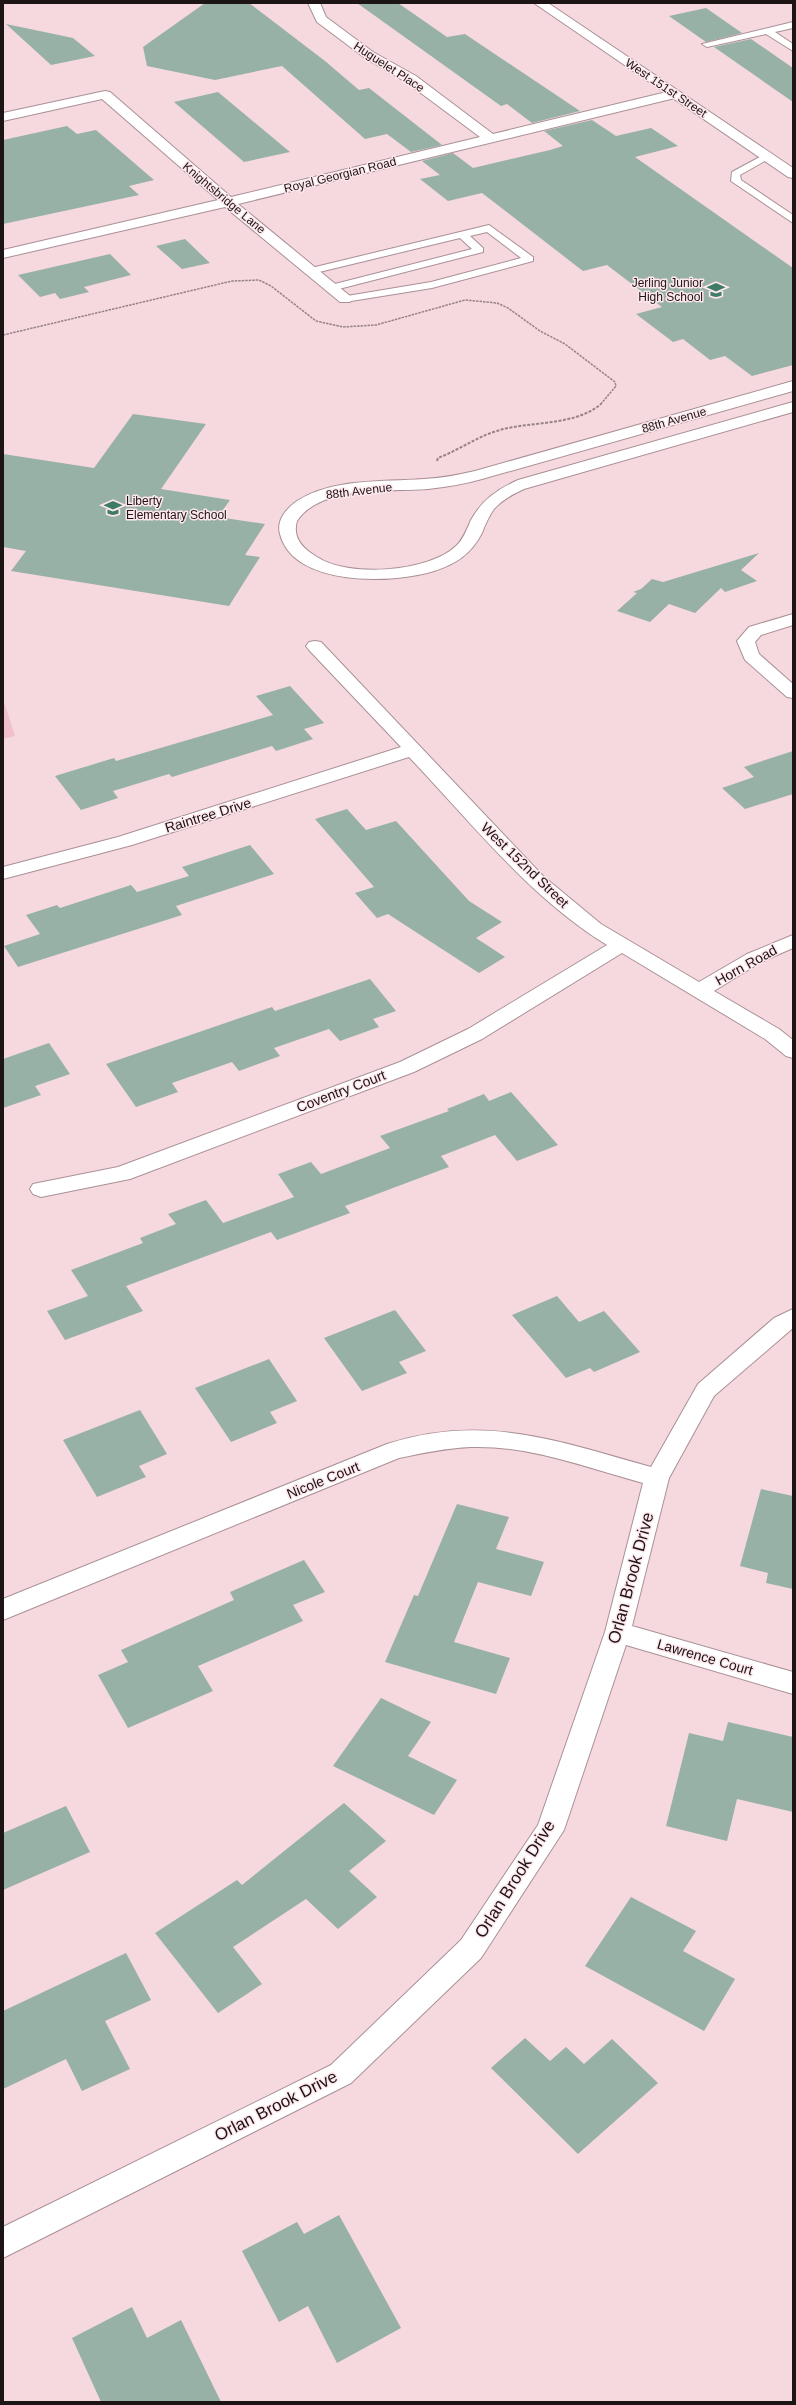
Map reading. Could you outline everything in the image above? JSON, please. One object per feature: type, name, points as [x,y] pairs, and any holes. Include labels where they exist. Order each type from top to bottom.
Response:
[{"type":"street","name":"Huguelet Place","points":[[314,3],[321,19],[369,55],[411,78],[491,139]]},
{"type":"street","name":"West 151st Street","points":[[540,3],[793,174]]},
{"type":"street","name":"Royal Georgian Road","points":[[3,254],[228,202],[676,94]]},
{"type":"street","name":"Knightsbridge Lane","points":[[3,117],[105,95],[228,202],[345,299]]},
{"type":"street","name":"88th Avenue","points":[[793,386],[484,473],[438,484],[336,492],[310,500],[295,511],[289,519],[287,532],[290,543],[301,555],[312,562],[333,568],[378,574],[421,570],[451,559],[463,550],[484,510],[494,500],[524,483],[793,407]]},
{"type":"street","points":[[793,619],[755,631],[746,641],[751,656],[793,693]]},
{"type":"street","name":"West 152nd Street","points":[[315,646],[411,750],[536,880],[594,928],[772,1034],[793,1051]]},
{"type":"street","name":"Raintree Drive","points":[[3,872],[125,841],[411,750]]},
{"type":"street","name":"Horn Road","points":[[700,990],[754,958],[793,941]]},
{"type":"street","name":"Coventry Court","points":[[41,1189],[122,1174],[407,1067],[475,1034],[621,945]]},
{"type":"street","name":"Orlan Brook Drive","points":[[3,2243],[341,2074],[471,1949],[550,1830],[618,1632],[657,1478],[706,1390],[782,1324],[793,1317]]},
{"type":"street","name":"Nicole Court","points":[[3,1610],[395,1450],[437,1441],[482,1438],[536,1446],[657,1478]]},
{"type":"street","name":"Lawrence Court","points":[[618,1632],[793,1683]]},
{"type":"lane","points":[[707,44],[793,25]]},
{"type":"lane","points":[[768,30],[793,48]]},
{"type":"lane","points":[[767,156],[735,174],[736,181],[793,220]]},
{"type":"lane","points":[[311,271],[488,228],[530,259],[432,285],[345,299]]},
{"type":"lane","points":[[331,288],[479,250],[462,234]]},
{"type":"path","points":[[3,335],[250,279],[271,286],[316,321],[343,327],[376,325],[465,300],[497,303],[508,308],[540,331],[565,344],[614,382],[616,386],[598,408],[587,413],[559,420],[529,423],[498,430],[457,451],[438,458],[436,462],[438,484]]},
{"type":"shaded area","points":[[3,699],[15,736],[3,739]]},
{"type":"building","points":[[205,3],[249,3],[325,61],[359,90],[369,88],[442,145],[411,152],[387,134],[365,139],[282,66],[215,80],[147,66],[143,47]]},
{"type":"building","points":[[357,3],[398,3],[447,37],[465,34],[580,111],[532,123],[507,104],[501,106]]},
{"type":"building","points":[[706,8],[742,33],[706,42],[669,16]]},
{"type":"building","points":[[6,24],[73,38],[95,56],[51,65]]},
{"type":"building","points":[[751,39],[793,68],[793,102],[714,47]]},
{"type":"building","points":[[218,92],[290,152],[244,162],[174,102]]},
{"type":"building","name":"Jerling Junior High School","points":[[592,120],[616,136],[651,128],[678,146],[635,157],[793,268],[793,365],[752,376],[725,356],[710,360],[683,339],[673,342],[636,314],[662,307],[607,265],[583,271],[482,193],[448,201],[420,179],[440,175],[422,161],[453,153],[473,168],[550,150],[563,146],[544,131]]},
{"type":"building","points":[[67,126],[77,134],[96,130],[154,180],[129,186],[139,195],[3,224],[3,140]]},
{"type":"building","points":[[185,239],[210,263],[182,269],[156,246]]},
{"type":"building","points":[[110,254],[131,275],[84,287],[89,292],[60,299],[55,293],[40,297],[18,275]]},
{"type":"building","name":"Liberty Elementary School","points":[[133,414],[206,424],[161,489],[230,500],[218,517],[265,524],[245,555],[260,557],[229,606],[11,571],[26,551],[3,547],[3,454],[94,468]]},
{"type":"building","points":[[759,553],[741,570],[757,581],[725,592],[721,588],[695,613],[669,604],[650,622],[617,611],[637,593],[633,592],[641,589],[652,579],[663,582]]},
{"type":"building","points":[[290,686],[324,723],[304,729],[313,739],[276,751],[272,746],[172,777],[169,774],[113,791],[118,798],[81,810],[55,776],[114,758],[116,761],[273,715],[256,696]]},
{"type":"building","points":[[793,751],[793,794],[745,809],[722,788],[754,777],[744,767]]},
{"type":"building","points":[[347,809],[366,830],[396,821],[469,901],[502,922],[476,938],[505,957],[479,973],[388,914],[377,918],[355,893],[374,887],[315,819]]},
{"type":"building","points":[[250,845],[274,874],[176,906],[182,915],[18,967],[4,946],[40,934],[26,915],[57,905],[60,908],[131,885],[137,892],[189,876],[182,867]]},
{"type":"building","points":[[370,979],[396,1011],[373,1019],[379,1027],[340,1041],[329,1029],[274,1048],[280,1056],[239,1071],[232,1062],[172,1083],[178,1092],[136,1107],[106,1064],[272,1007],[275,1011]]},
{"type":"building","points":[[49,1043],[70,1074],[35,1086],[41,1095],[3,1108],[3,1059]]},
{"type":"building","points":[[511,1092],[558,1145],[517,1161],[495,1135],[441,1156],[449,1167],[345,1206],[350,1213],[277,1240],[271,1232],[126,1286],[143,1311],[65,1340],[47,1311],[88,1296],[71,1270],[143,1243],[140,1238],[176,1224],[168,1214],[206,1200],[223,1223],[294,1197],[278,1174],[311,1162],[321,1174],[390,1148],[380,1136],[449,1111],[447,1109],[484,1094],[489,1101]]},
{"type":"building","points":[[557,1296],[579,1322],[604,1311],[640,1352],[594,1372],[590,1368],[566,1378],[512,1315]]},
{"type":"building","points":[[395,1310],[426,1351],[399,1362],[407,1373],[362,1391],[324,1338]]},
{"type":"building","points":[[269,1359],[297,1401],[270,1412],[277,1423],[231,1442],[195,1388]]},
{"type":"building","points":[[140,1410],[167,1454],[139,1466],[146,1477],[97,1497],[63,1440]]},
{"type":"building","points":[[761,1489],[793,1496],[793,1589],[766,1583],[768,1573],[740,1566]]},
{"type":"building","points":[[457,1504],[509,1517],[496,1549],[544,1562],[531,1596],[478,1582],[454,1642],[510,1658],[496,1694],[385,1662],[414,1595],[418,1596]]},
{"type":"building","points":[[304,1560],[325,1592],[293,1605],[303,1621],[198,1666],[213,1691],[128,1728],[98,1675],[128,1662],[121,1650],[234,1600],[230,1592]]},
{"type":"building","points":[[381,1698],[431,1722],[408,1756],[457,1780],[434,1815],[333,1766]]},
{"type":"building","points":[[728,1722],[793,1737],[793,1812],[737,1799],[727,1841],[666,1826],[689,1733],[723,1741]]},
{"type":"building","points":[[344,1803],[386,1841],[349,1871],[377,1897],[338,1929],[306,1899],[233,1947],[262,1984],[218,2013],[155,1933],[237,1880],[242,1885]]},
{"type":"building","points":[[66,1806],[90,1852],[3,1890],[3,1833]]},
{"type":"building","points":[[631,1897],[696,1931],[683,1951],[735,1979],[704,2031],[585,1966]]},
{"type":"building","points":[[126,1953],[151,2000],[105,2021],[130,2069],[82,2091],[66,2059],[3,2089],[3,2011]]},
{"type":"building","points":[[525,2038],[550,2061],[566,2047],[584,2064],[612,2039],[658,2083],[578,2154],[491,2068]]},
{"type":"building","points":[[339,2215],[401,2328],[337,2363],[308,2306],[279,2322],[242,2251],[297,2222],[304,2234]]},
{"type":"building","points":[[132,2307],[147,2338],[181,2320],[221,2402],[101,2402],[72,2338]]},
{"type":"place","name":"Jerling Junior High School","points":[[716,290]]},
{"type":"place","name":"Liberty Elementary School","points":[[113,508]]}]
